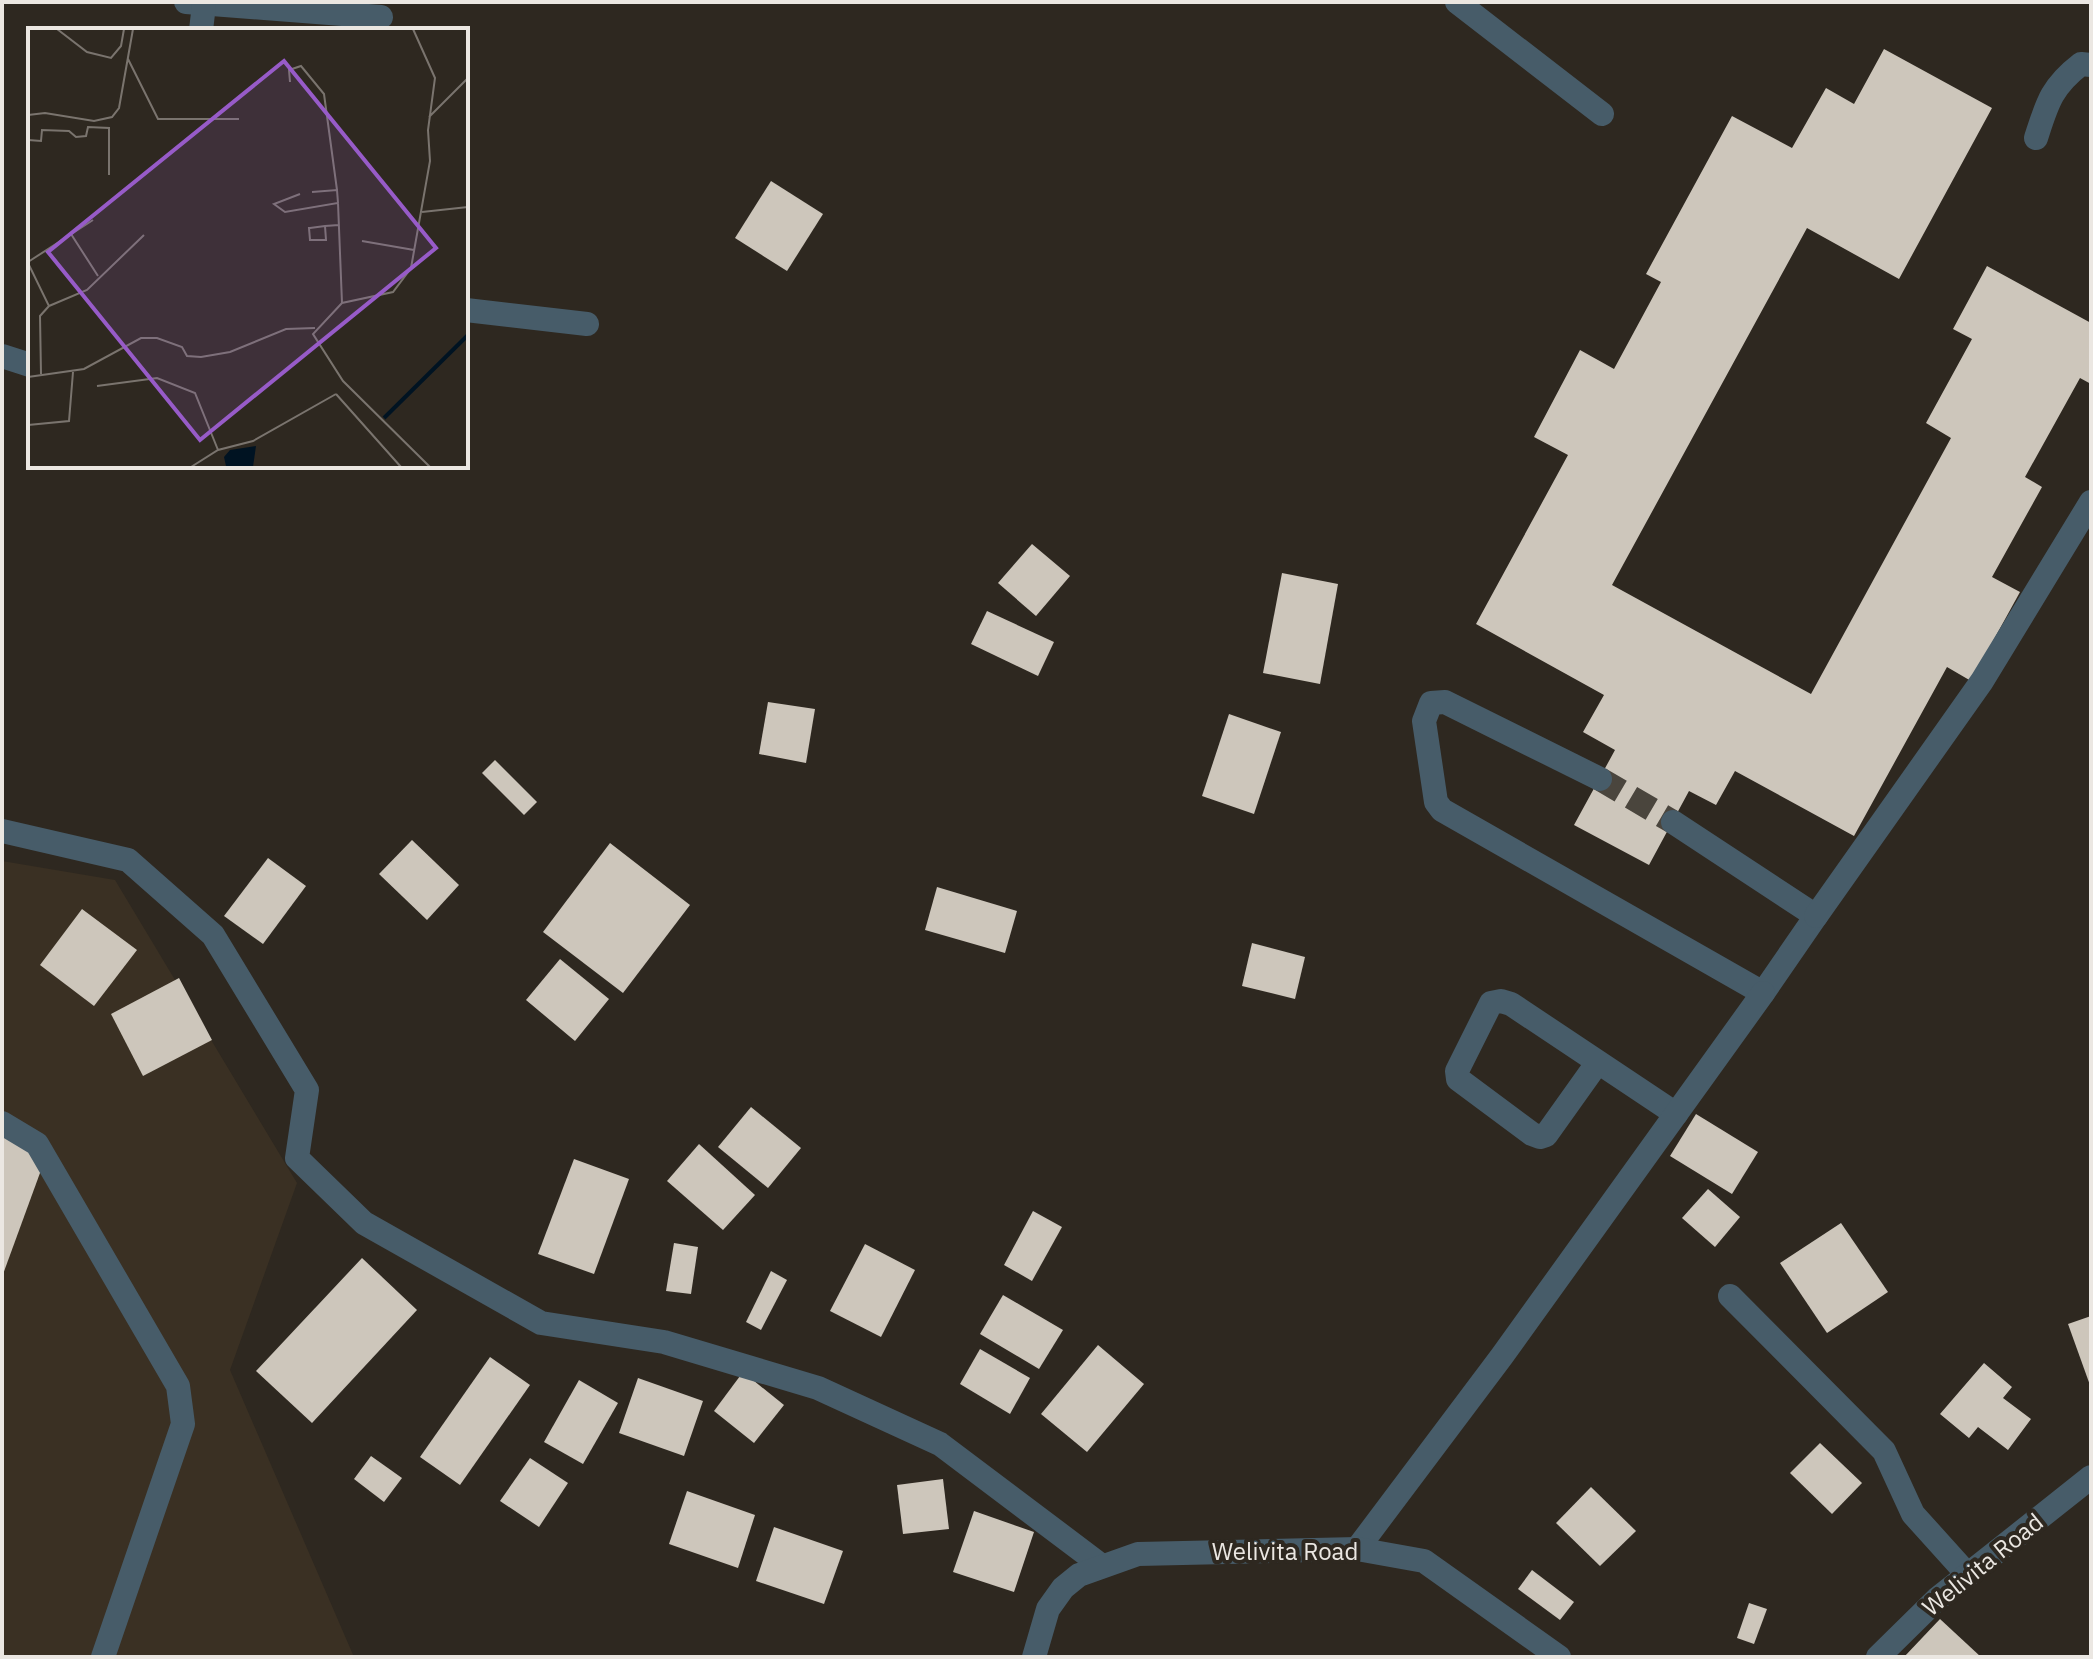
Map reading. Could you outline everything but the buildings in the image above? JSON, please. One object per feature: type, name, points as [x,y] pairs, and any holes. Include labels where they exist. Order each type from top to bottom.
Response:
[{"type":"street","points":[[1457,2],[1602,114]]},
{"type":"street","points":[[201,28],[195,3],[381,17]]},
{"type":"street","points":[[2036,138],[2061,79],[2081,64],[2091,65]]},
{"type":"street","points":[[468,310],[587,324]]},
{"type":"street","points":[[2,356],[28,364]]},
{"type":"street","points":[[1357,1549],[1502,1356],[1982,681],[2091,502]]},
{"type":"street","points":[[1600,779],[1445,702],[1431,703],[1424,721],[1436,802],[1442,810],[1763,993]]},
{"type":"street","points":[[1673,822],[1816,916]]},
{"type":"street","points":[[2,831],[128,860],[213,935],[307,1090],[297,1158],[364,1223],[541,1323],[664,1342],[818,1388],[940,1444],[1102,1566]]},
{"type":"street","points":[[1598,1062],[1546,1135],[1540,1137],[1458,1079],[1457,1071],[1491,1003],[1501,1001],[1511,1004],[1598,1062],[1676,1114]]},
{"type":"street","points":[[2,1123],[37,1144],[178,1386],[183,1424],[103,1657]]},
{"type":"street","points":[[1730,1296],[1884,1451],[1913,1514],[1968,1575]]},
{"type":"street","name":"Welivita Road","points":[[1878,1657],[1937,1599],[2091,1477]]},
{"type":"street","name":"Welivita Road","points":[[1034,1657],[1048,1609],[1063,1588],[1079,1575],[1102,1566],[1138,1554],[1357,1549],[1424,1561],[1559,1657]]},
{"type":"shaded area","points":[[2,861],[115,880],[297,1183],[230,1370],[354,1657],[2,1657]]},
{"type":"tunnel","points":[[1600,779],[1673,822]]}]
